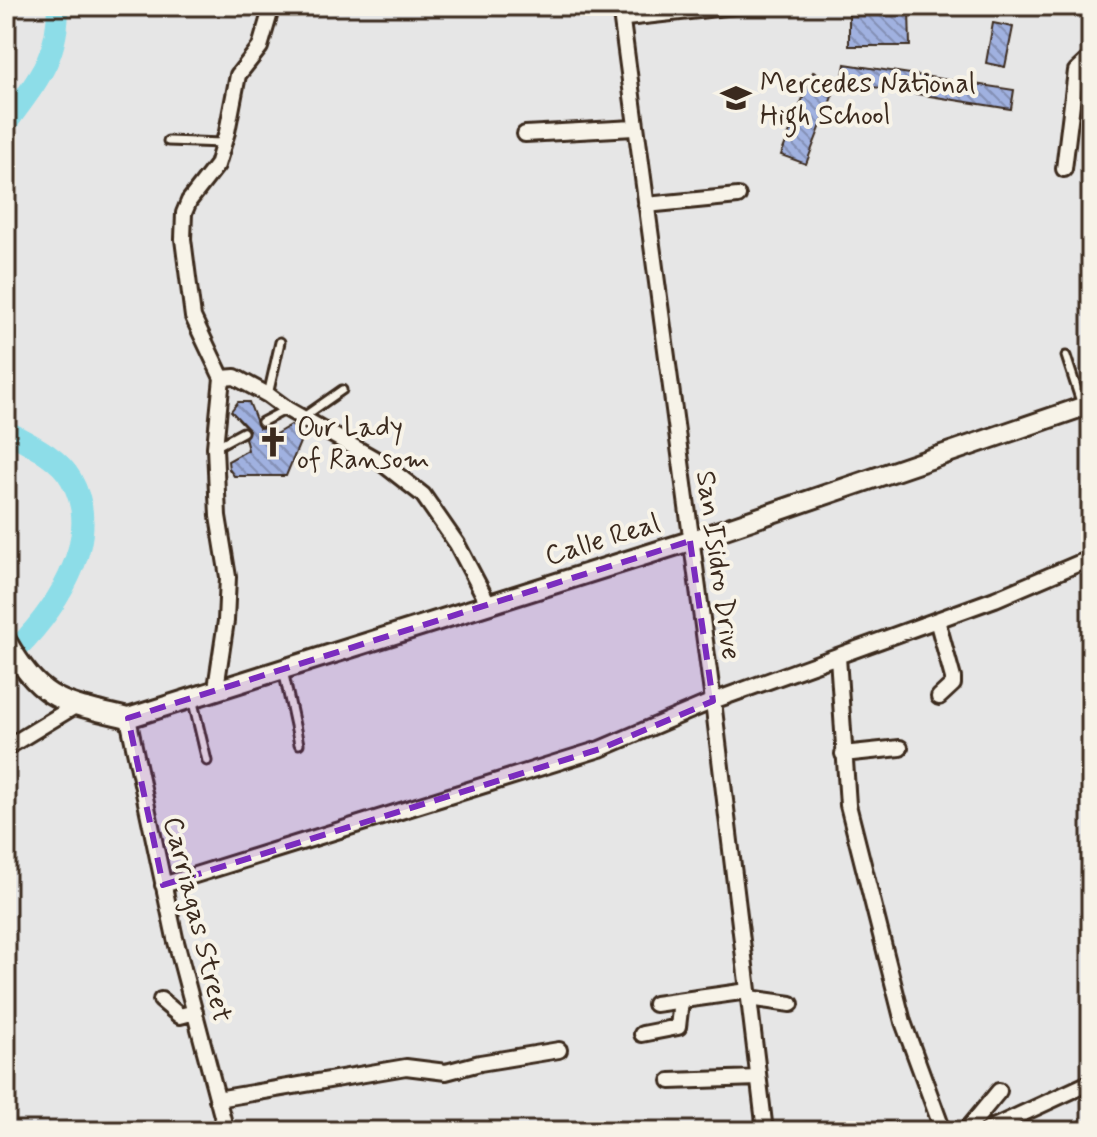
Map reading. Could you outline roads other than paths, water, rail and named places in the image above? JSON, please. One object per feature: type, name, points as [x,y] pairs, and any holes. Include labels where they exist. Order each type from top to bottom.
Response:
[{"type":"street","points":[[216,688],[226,621],[228,577],[218,516],[215,447],[222,378],[193,317],[183,239],[184,213],[189,201],[217,165],[225,143],[238,75],[260,47],[272,6]]},
{"type":"street","name":"San Isidro Drive","points":[[620,6],[713,701],[765,1131]]},
{"type":"street","points":[[1064,169],[1076,71],[1091,57]]},
{"type":"street","points":[[525,134],[634,128]]},
{"type":"street","points":[[646,205],[738,196]]},
{"type":"street","points":[[222,378],[235,377],[268,395],[382,463],[423,495],[457,544],[489,605]]},
{"type":"street","name":"Calle Real","points":[[128,718],[690,541],[1087,405]]},
{"type":"street","points":[[163,885],[600,749],[713,701],[937,620],[1091,558]]},
{"type":"street","points":[[937,620],[953,678],[953,684],[939,697]]},
{"type":"street","points":[[6,640],[23,670],[48,695],[75,706],[128,718]]},
{"type":"street","points":[[838,657],[848,805],[903,1022],[943,1131]]},
{"type":"street","points":[[6,748],[75,706]]},
{"type":"street","name":"Carriagas Street","points":[[128,718],[163,885],[226,1131]]},
{"type":"street","points":[[843,754],[900,748]]},
{"type":"street","points":[[655,1004],[748,995],[791,1004]]},
{"type":"street","points":[[161,1000],[180,1016],[195,1012]]},
{"type":"street","points":[[642,1034],[678,1027],[681,1001]]},
{"type":"street","points":[[217,1099],[406,1067],[446,1072],[559,1050]]},
{"type":"street","points":[[670,1081],[758,1078]]},
{"type":"street","points":[[985,1131],[1091,1082]]},
{"type":"street","points":[[966,1131],[999,1091]]},
{"type":"street","points":[[807,1131],[889,1131]]},
{"type":"lane","points":[[622,22],[767,6]]},
{"type":"lane","points":[[168,141],[225,143]]},
{"type":"lane","points":[[268,395],[280,342]]},
{"type":"lane","points":[[1066,356],[1087,405]]},
{"type":"lane","points":[[302,418],[342,390]]},
{"type":"lane","points":[[262,422],[287,409]]},
{"type":"lane","points":[[215,447],[243,432]]},
{"type":"lane","points":[[282,668],[299,744]]},
{"type":"lane","points":[[191,696],[207,761]]},
{"type":"waterway","points":[[6,124],[43,70],[54,41],[58,6]]},
{"type":"waterway","points":[[6,431],[42,451],[65,471],[80,503],[82,528],[78,553],[55,601],[6,659]]},
{"type":"place","name":"Mercedes National High School","points":[[736,98]]},
{"type":"place","name":"Our Lady of Ransom","points":[[273,442]]}]
